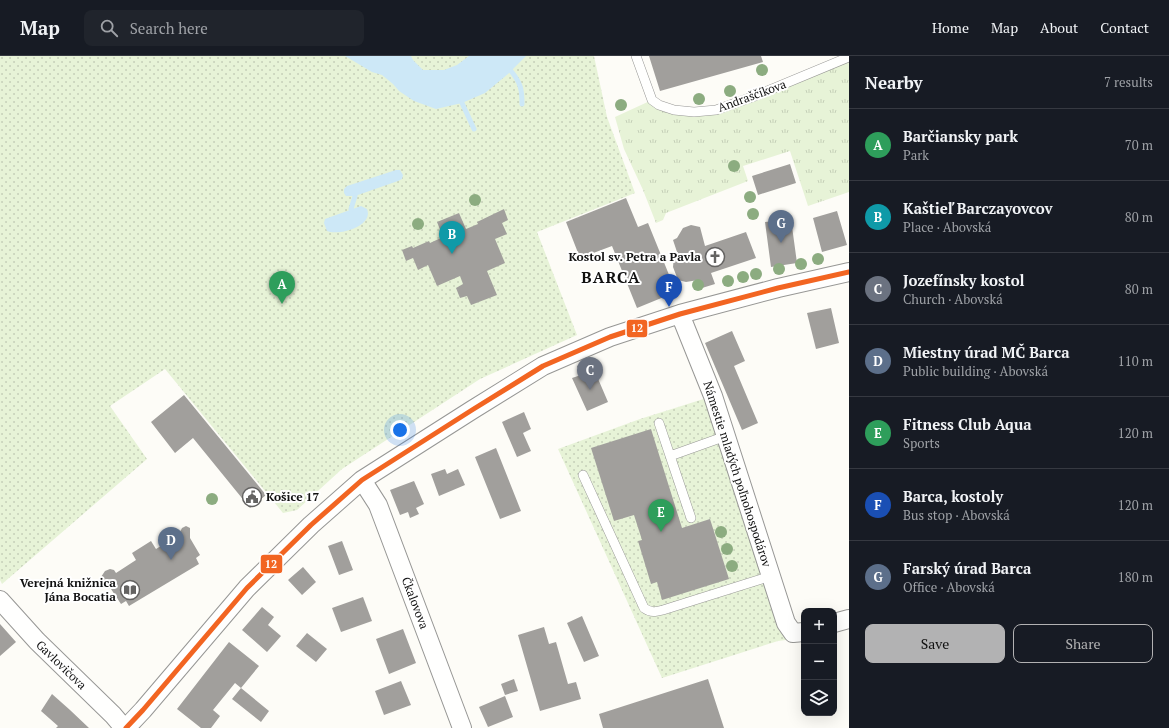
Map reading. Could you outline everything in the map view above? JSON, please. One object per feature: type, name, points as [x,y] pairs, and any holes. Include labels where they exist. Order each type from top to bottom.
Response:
[{"type":"street","points":[[125,728],[143,710],[247,588],[311,525],[362,480],[472,410],[543,366],[610,337],[680,314],[778,288],[849,272]]},
{"type":"street","name":"Námestie mladých poľnohospodárov","points":[[680,314],[713,396],[786,623],[798,633]]},
{"type":"street","name":"Čkalovova","points":[[362,480],[378,506],[462,728]]},
{"type":"street","name":"Gavlovičova","points":[[0,600],[37,641],[125,728]]},
{"type":"street","points":[[837,622],[849,619]]},
{"type":"lane","name":"Andraščíkova","points":[[636,56],[652,100],[667,108],[694,112],[716,110],[755,96],[849,57]]},
{"type":"lane","points":[[658,424],[691,518]]},
{"type":"lane","points":[[670,456],[726,436]]},
{"type":"lane","points":[[583,475],[644,608],[650,612],[663,610],[771,576]]},
{"type":"green space","points":[[0,56],[594,56],[607,117],[635,193],[537,232],[577,335],[480,379],[342,469],[297,510],[283,513],[165,369],[110,406],[147,459],[2,584],[0,580]]},
{"type":"green space","points":[[849,57],[849,192],[808,206],[790,151],[743,166],[748,181],[666,213],[663,220],[656,223],[624,149],[615,117],[652,100],[659,105],[703,111]]},
{"type":"green space","points":[[713,396],[793,633],[786,640],[778,641],[662,678],[558,449],[640,419]]},
{"type":"water","points":[[345,56],[411,56],[423,70],[444,70],[457,65],[469,56],[526,56],[508,74],[485,93],[462,103],[436,109],[414,101],[399,91],[382,75],[372,72]]},
{"type":"water","points":[[400,170],[403,175],[402,179],[398,181],[355,196],[346,196],[344,193],[344,189],[347,186]]},
{"type":"water","points":[[361,206],[367,209],[368,215],[361,225],[347,231],[327,231],[324,223],[325,219]]},
{"type":"building","points":[[649,56],[761,56],[763,62],[660,91]]},
{"type":"building","points":[[790,164],[796,183],[758,195],[752,176]]},
{"type":"building","points":[[626,198],[638,227],[648,223],[676,292],[637,308],[612,246],[580,258],[566,222]]},
{"type":"building","points":[[504,209],[508,220],[502,223],[507,234],[495,239],[505,263],[487,271],[497,295],[471,305],[467,296],[460,298],[456,288],[463,284],[460,276],[437,286],[428,265],[418,270],[413,258],[406,261],[402,250],[412,246],[413,248],[429,241],[430,243],[443,237],[437,222],[459,213],[466,229]]},
{"type":"building","points":[[837,211],[847,245],[822,252],[813,218]]},
{"type":"building","points":[[791,219],[797,263],[771,267],[765,222]]},
{"type":"building","name":"Kostol sv. Petra a Pavla","points":[[691,225],[700,227],[705,246],[746,232],[756,258],[711,273],[715,284],[702,288],[698,280],[686,282],[678,280],[673,267],[674,256],[678,255],[673,240],[677,238],[683,228]]},
{"type":"building","points":[[831,308],[839,343],[816,349],[807,313]]},
{"type":"building","points":[[732,331],[745,361],[734,366],[758,423],[742,430],[705,343]]},
{"type":"building","points":[[586,361],[589,369],[593,367],[608,402],[587,411],[572,378],[581,375],[577,366]]},
{"type":"building","points":[[184,395],[266,495],[250,508],[193,438],[175,453],[151,422]]},
{"type":"building","points":[[524,412],[531,429],[523,433],[531,451],[517,457],[502,422]]},
{"type":"building","points":[[651,429],[682,528],[710,519],[729,579],[662,600],[657,582],[651,584],[638,541],[642,540],[634,515],[614,521],[591,448]]},
{"type":"building","points":[[496,448],[521,511],[500,519],[475,457]]},
{"type":"building","points":[[445,469],[447,474],[458,469],[465,485],[439,496],[431,474]]},
{"type":"building","points":[[414,481],[424,504],[416,508],[419,514],[410,518],[408,512],[400,515],[390,490]]},
{"type":"building","points":[[186,526],[190,528],[190,538],[200,555],[196,558],[199,564],[129,606],[126,601],[121,604],[111,589],[101,583],[101,577],[105,571],[110,569],[114,570],[116,573],[136,560],[132,553],[151,541],[156,549],[180,534],[182,528]]},
{"type":"building","points":[[342,541],[353,570],[339,575],[328,546]]},
{"type":"building","points":[[303,567],[316,582],[302,595],[288,580]]},
{"type":"building","points":[[363,597],[372,621],[341,632],[332,608]]},
{"type":"building","points":[[262,607],[274,617],[268,625],[281,636],[267,652],[242,630]]},
{"type":"building","points":[[582,616],[599,656],[584,662],[567,623]]},
{"type":"building","points":[[0,624],[16,642],[0,656]]},
{"type":"building","points":[[544,627],[549,644],[556,642],[568,684],[576,682],[581,699],[540,711],[518,635]]},
{"type":"building","points":[[403,629],[416,663],[389,674],[376,639]]},
{"type":"building","points":[[307,633],[327,649],[316,662],[296,646]]},
{"type":"building","points":[[229,642],[259,666],[241,688],[235,683],[213,710],[220,716],[211,728],[201,728],[177,709]]},
{"type":"building","points":[[514,679],[518,691],[505,695],[501,684]]},
{"type":"building","points":[[708,679],[724,728],[603,728],[599,714]]},
{"type":"building","points":[[401,681],[411,705],[384,715],[375,691]]},
{"type":"building","points":[[241,688],[269,711],[261,722],[232,699]]},
{"type":"building","points":[[52,694],[89,728],[56,728],[58,726],[41,711]]},
{"type":"building","points":[[505,696],[513,717],[488,727],[479,707]]},
{"type":"waterway","points":[[511,71],[517,79],[520,87],[522,104]]},
{"type":"waterway","points":[[462,103],[474,129]]},
{"type":"waterway","points":[[351,209],[355,196]]},
{"type":"transit line","name":"12","points":[[126,728],[247,588],[311,525],[362,480],[472,410],[543,366],[610,337],[680,314],[778,288],[849,272]]},
{"type":"place","name":"Farský úrad Barca","points":[[781,243]]},
{"type":"place","name":"Kaštieľ Barczayovcov","points":[[452,254]]},
{"type":"place","name":"Kostol sv. Petra a Pavla","points":[[715,257]]},
{"type":"place","name":"Barčiansky park","points":[[282,304]]},
{"type":"place","name":"Barca, kostoly","points":[[669,307]]},
{"type":"place","name":"Jozefínsky kostol","points":[[590,390]]},
{"type":"place","name":"Košice 17","points":[[252,497]]},
{"type":"place","name":"Fitness Club Aqua","points":[[661,532]]},
{"type":"place","name":"Miestny úrad MČ Barca","points":[[171,560]]},
{"type":"place","name":"Verejná knižnica Jána Bocatia","points":[[130,590]]},
{"type":"district","name":"BARCA","points":[[611,277]]}]
